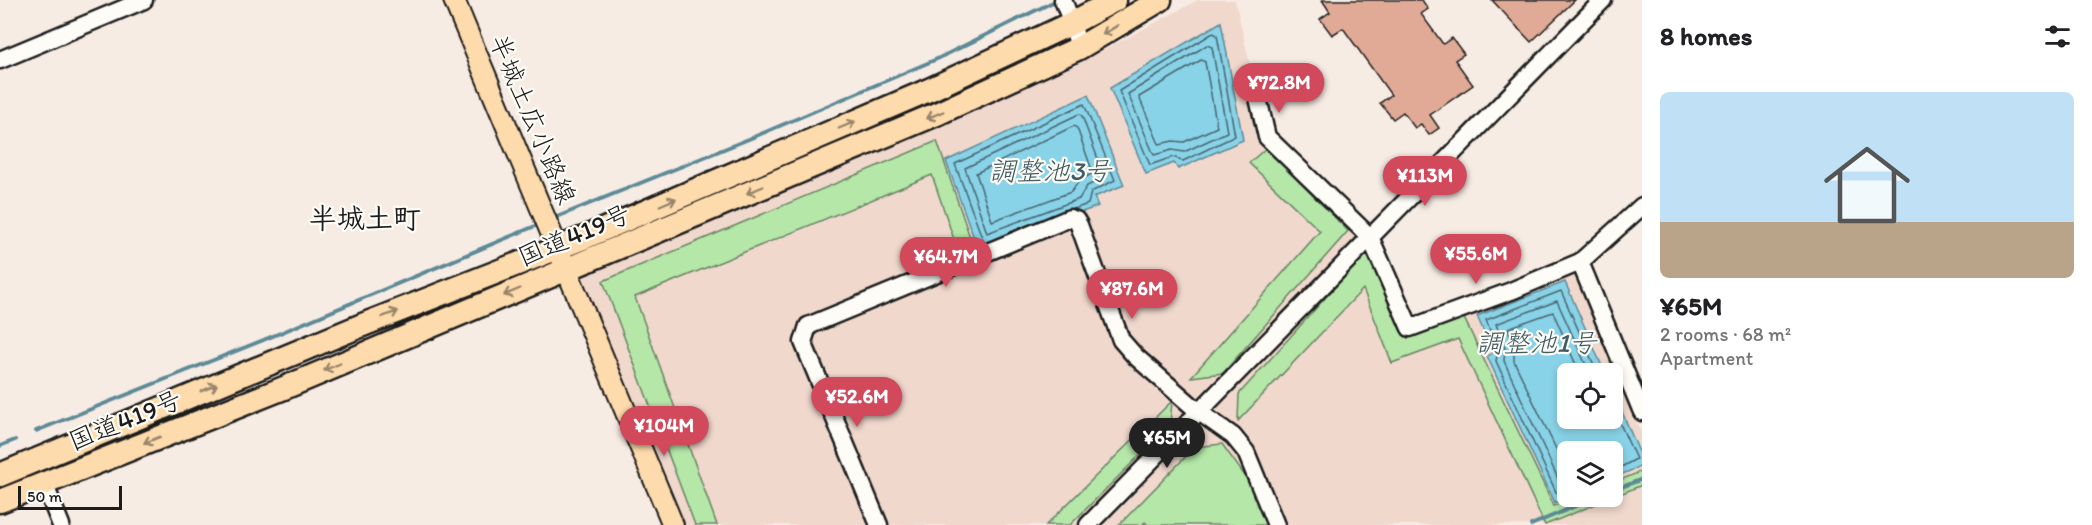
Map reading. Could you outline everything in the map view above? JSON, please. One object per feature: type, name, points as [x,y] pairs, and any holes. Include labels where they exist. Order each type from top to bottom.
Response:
[{"type":"highway","name":"国道419号","points":[[0,475],[365,324],[554,240],[929,90],[1072,23],[1115,0]]},
{"type":"highway","name":"国道419号","points":[[0,501],[284,388],[554,240],[939,113],[1078,48],[1160,0]]},
{"type":"main road","name":"半城土広小路線","points":[[454,0],[673,525]]},
{"type":"street","points":[[0,60],[144,0]]},
{"type":"street","points":[[1063,0],[1078,48]]},
{"type":"street","points":[[1088,525],[1603,0]]},
{"type":"street","points":[[1258,98],[1267,137],[1370,237],[1410,328],[1580,262],[1642,206]]},
{"type":"street","points":[[879,525],[802,342],[808,326],[1070,218],[1076,220],[1121,340],[1135,356],[1199,412],[1233,436],[1246,452],[1276,525]]},
{"type":"street","points":[[1580,262],[1642,412]]},
{"type":"street","points":[[44,483],[62,525]]},
{"type":"shaded area","points":[[1198,0],[1235,0],[1267,137],[1370,237],[1410,328],[1572,269],[1612,363],[1557,363],[1557,429],[1623,429],[1623,389],[1642,434],[1642,525],[679,525],[576,273],[1079,63]]},
{"type":"green space","points":[[937,141],[975,252],[960,257],[932,175],[635,297],[717,525],[695,525],[603,281]]},
{"type":"green space","points":[[1266,148],[1348,231],[1223,373],[1191,377],[1320,231],[1249,163]]},
{"type":"green space","points":[[1370,248],[1407,335],[1463,316],[1554,506],[1589,507],[1545,525],[1458,339],[1392,363],[1363,289],[1238,421],[1239,394]]},
{"type":"green space","points":[[1172,401],[1170,425],[1070,525],[1046,525]]},
{"type":"green space","points":[[1222,444],[1255,490],[1269,525],[1148,525],[1145,522],[1142,525],[1119,525],[1195,447]]},
{"type":"green space","points":[[1642,471],[1642,485],[1623,493],[1623,479]]},
{"type":"water","points":[[1221,22],[1243,140],[1178,169],[1174,163],[1146,174],[1110,88]]},
{"type":"water","name":"調整池3号","points":[[1088,95],[1124,185],[1094,197],[1098,206],[979,252],[946,161]]},
{"type":"water","name":"調整池1号","points":[[1565,282],[1601,363],[1557,363],[1557,429],[1623,429],[1623,414],[1642,459],[1642,466],[1623,474],[1623,441],[1557,441],[1557,502],[1555,503],[1487,356],[1493,353],[1477,316]]},
{"type":"building","points":[[1322,0],[1422,0],[1428,9],[1421,14],[1443,44],[1452,38],[1464,54],[1455,60],[1473,85],[1430,115],[1439,128],[1429,135],[1421,124],[1415,128],[1403,112],[1393,119],[1380,103],[1391,95],[1343,28],[1332,35],[1320,19],[1330,12]]},
{"type":"building","points":[[1492,0],[1575,0],[1531,42]]},
{"type":"waterway","points":[[552,219],[937,59],[1057,0]]},
{"type":"waterway","points":[[36,431],[261,341],[540,224]]},
{"type":"waterway","points":[[0,446],[15,440]]},
{"type":"waterway","points":[[1623,487],[1642,479]]},
{"type":"waterway","points":[[1531,525],[1573,507]]},
{"type":"district","name":"半城土町","points":[[365,218]]}]
